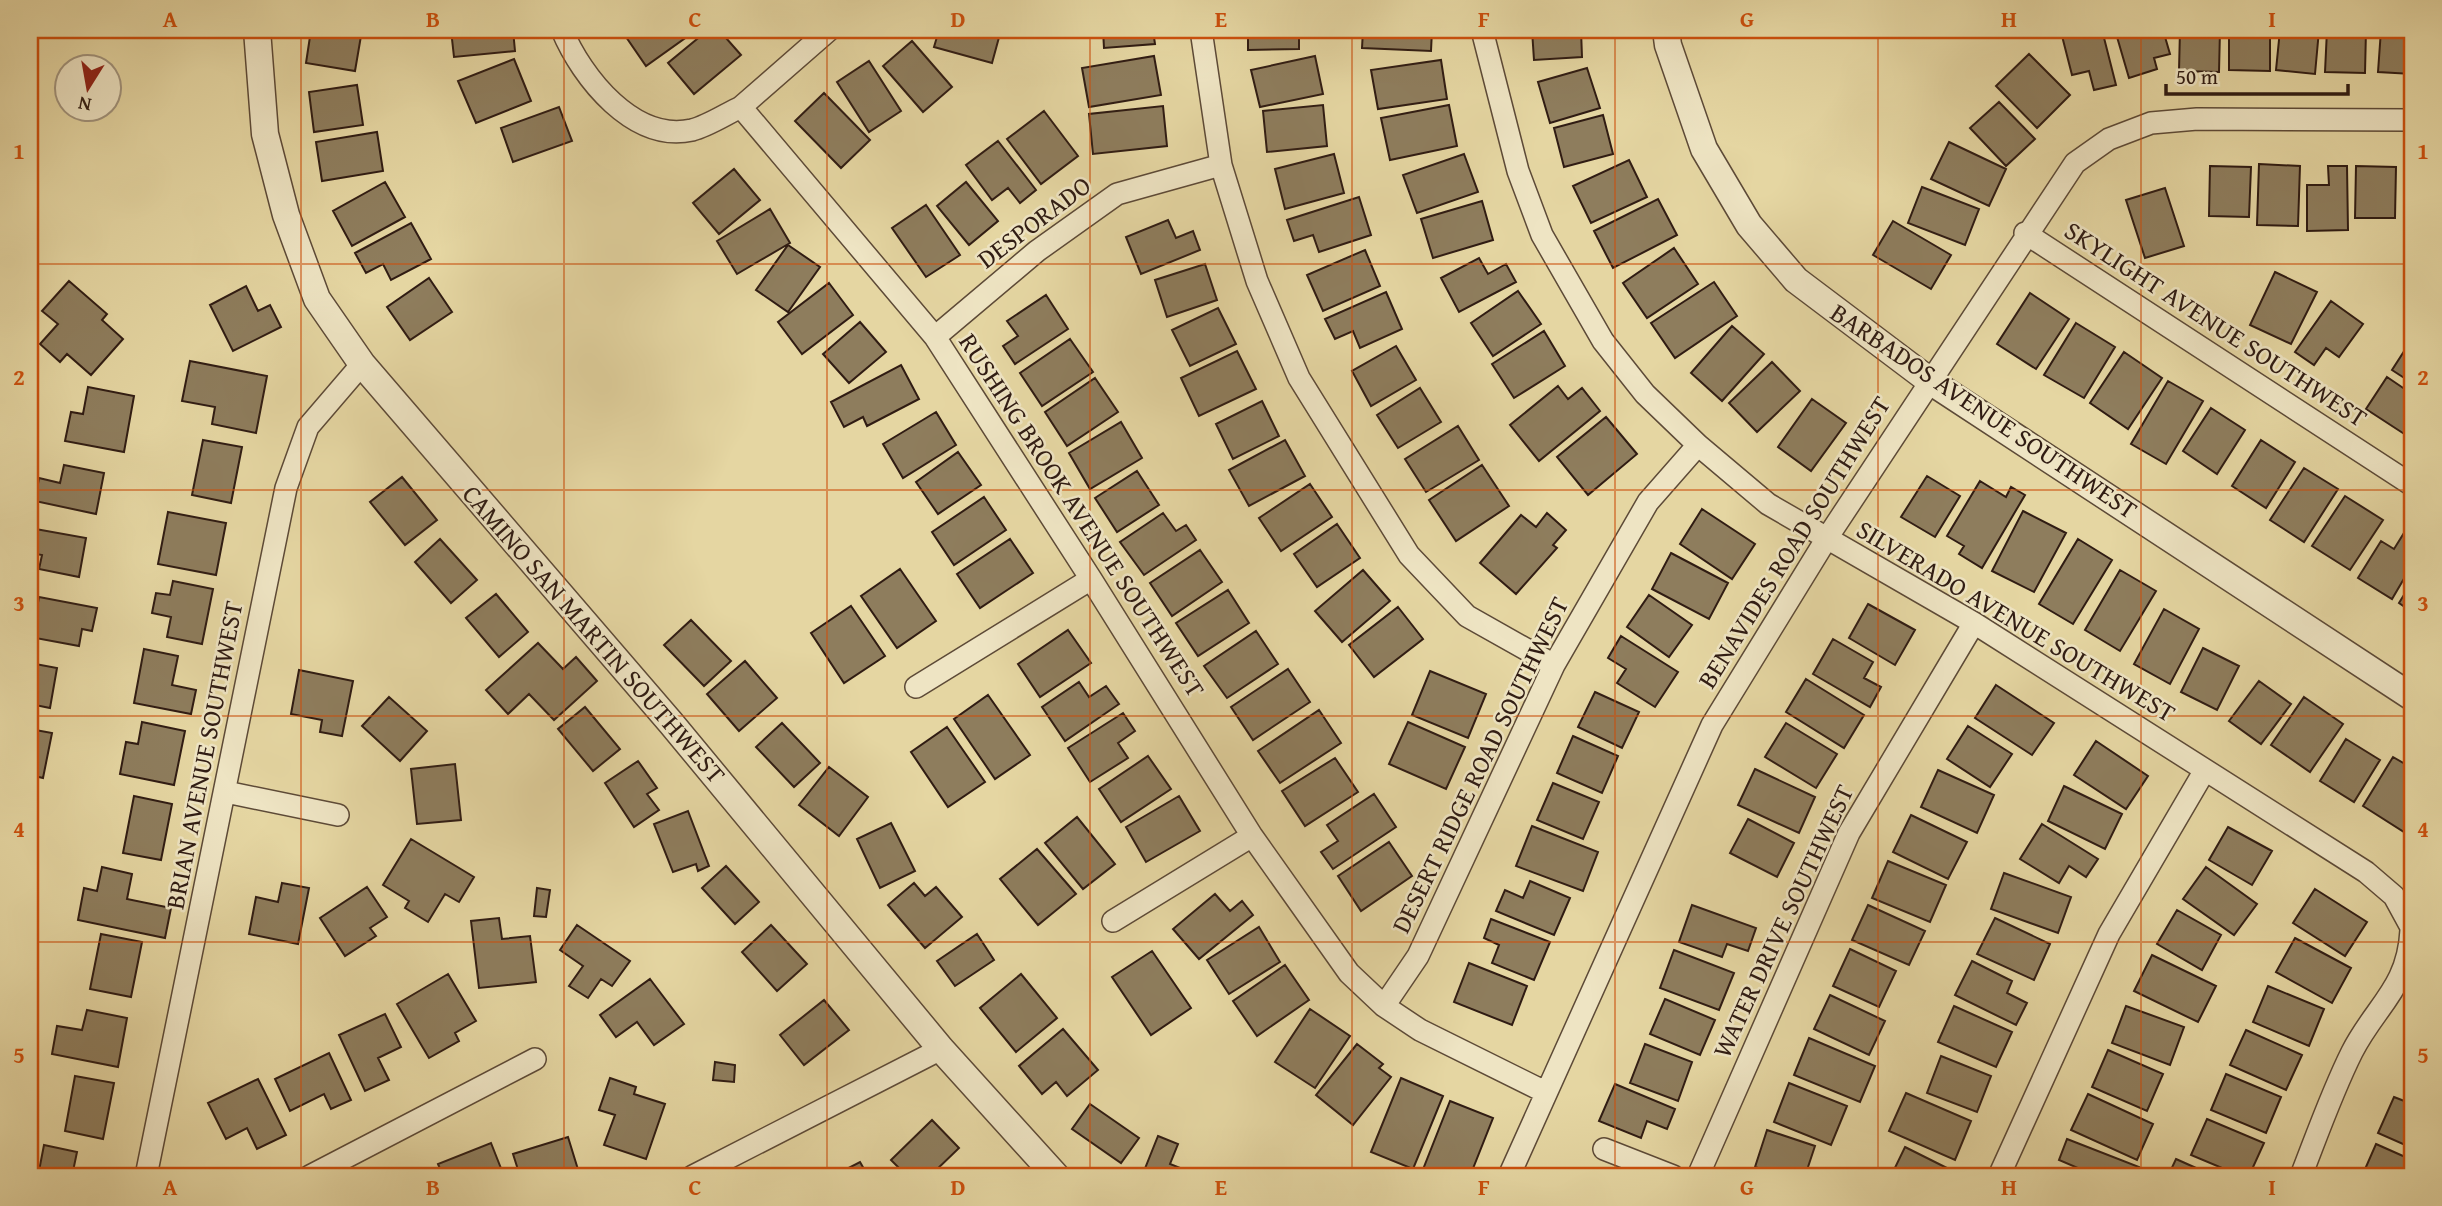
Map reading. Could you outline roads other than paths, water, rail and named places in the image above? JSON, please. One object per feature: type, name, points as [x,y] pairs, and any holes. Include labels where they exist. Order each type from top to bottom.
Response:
[{"type":"street","name":"CAMINO SAN MARTIN SOUTHWEST","points":[[257,30],[265,134],[286,215],[317,299],[362,364],[671,723],[941,1049],[1056,1176]]},
{"type":"street","points":[[562,30],[569,47],[616,108],[652,130],[692,130],[741,107],[829,30]]},
{"type":"street","points":[[1201,30],[1221,165],[1257,281],[1299,378],[1409,555],[1467,616],[1554,665]]},
{"type":"street","name":"SILVERADO AVENUE SOUTHWEST","points":[[1482,30],[1518,171],[1542,235],[1603,341],[1645,394],[1698,446],[1768,504],[1974,623],[2366,872],[2394,897],[2411,930]]},
{"type":"street","name":"BARBADOS AVENUE SOUTHWEST","points":[[1666,30],[1668,45],[1704,149],[1749,225],[1796,280],[1930,381],[2412,697]]},
{"type":"street","name":"RUSHING BROOK AVENUE SOUTHWEST","points":[[741,107],[935,337],[1252,836],[1349,973],[1384,1006],[1420,1030],[1545,1092]]},
{"type":"street","name":"BENAVIDES ROAD SOUTHWEST","points":[[1509,1176],[1712,725],[1827,538],[2025,233],[2075,163],[2109,139],[2151,123],[2197,119],[2412,120]]},
{"type":"street","name":"DESPORADO","points":[[935,337],[1037,251],[1117,194],[1221,165]]},
{"type":"street","name":"SKYLIGHT AVENUE SOUTHWEST","points":[[2025,233],[2412,485]]},
{"type":"street","name":"BRIAN AVENUE SOUTHWEST","points":[[146,1176],[286,488],[308,427],[362,364]]},
{"type":"street","name":"DESERT RIDGE ROAD SOUTHWEST","points":[[1384,1006],[1419,956],[1554,665],[1648,502],[1698,446]]},
{"type":"street","points":[[916,687],[1091,579]]},
{"type":"street","name":"WATER DRIVE SOUTHWEST","points":[[1698,1176],[1849,833],[1974,623]]},
{"type":"street","points":[[1999,1176],[2109,934],[2205,770]]},
{"type":"street","points":[[226,792],[338,815]]},
{"type":"street","points":[[1113,921],[1252,836]]},
{"type":"street","points":[[2301,1176],[2352,1052],[2402,978],[2410,955],[2411,930]]},
{"type":"street","points":[[693,1176],[715,1171],[941,1049]]},
{"type":"street","points":[[310,1176],[536,1059]]},
{"type":"street","points":[[1604,1149],[1672,1176]]}]
